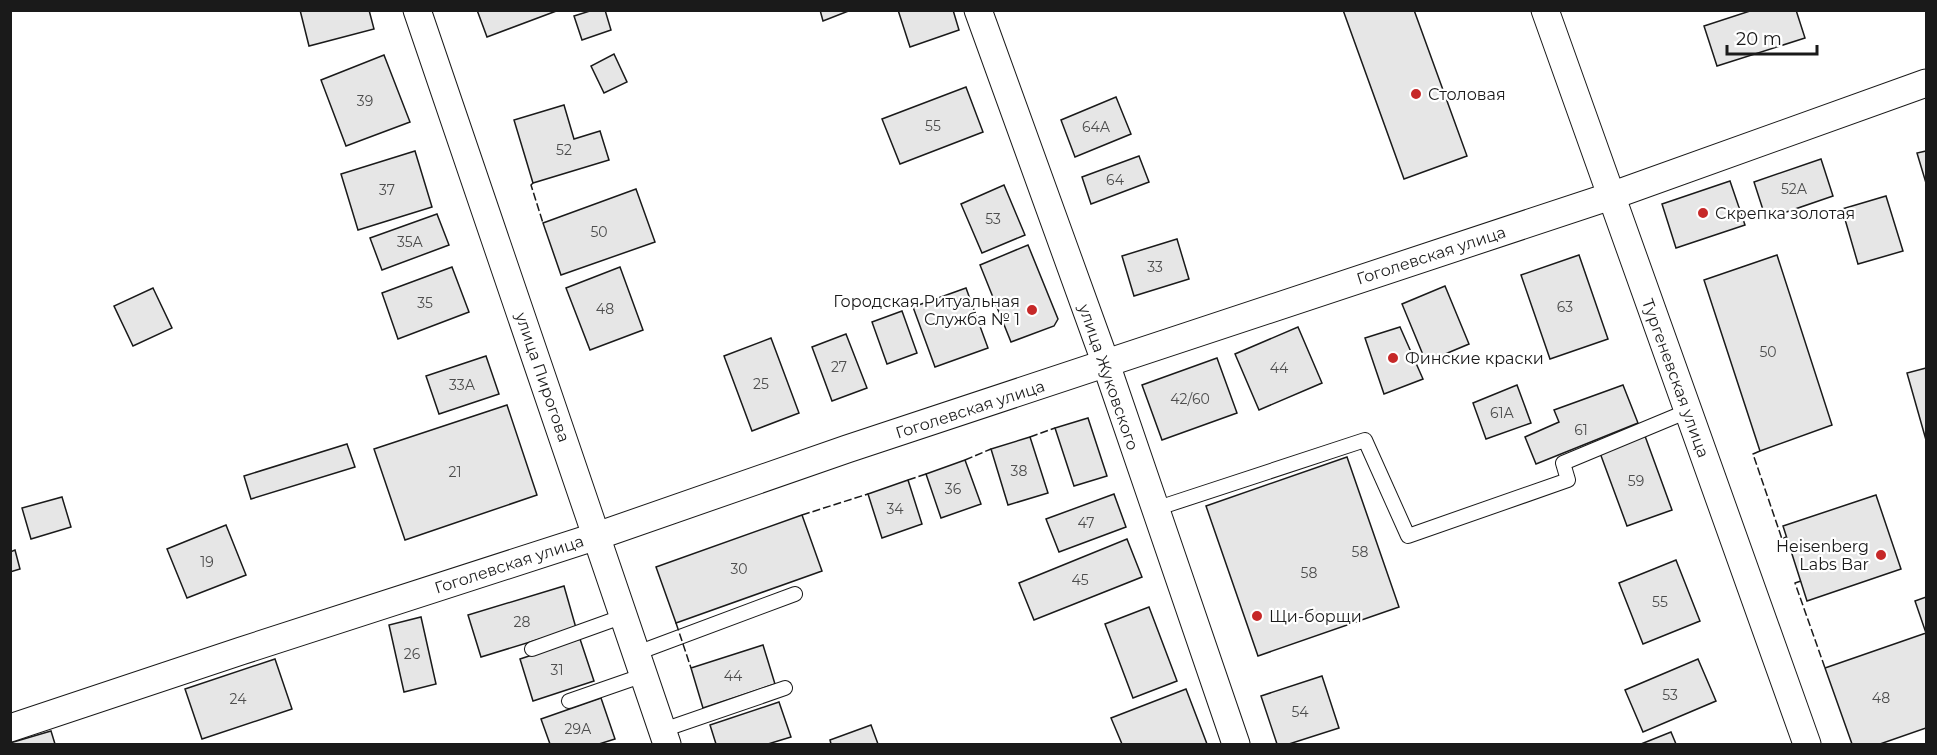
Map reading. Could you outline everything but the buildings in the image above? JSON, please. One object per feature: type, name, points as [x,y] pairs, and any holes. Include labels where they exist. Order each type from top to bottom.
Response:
[{"type":"street","name":"улица Пирогова","points":[[417,10],[597,536],[664,740]]},
{"type":"street","name":"улица Жуковского","points":[[978,10],[1106,363],[1236,744]]},
{"type":"street","name":"Тургеневская улица","points":[[1545,10],[1807,744]]},
{"type":"street","name":"Гоголевская улица","points":[[10,728],[597,536],[847,449],[1611,196],[1926,83]]},
{"type":"lane","points":[[1155,510],[1365,440],[1408,536],[1568,480],[1563,462],[1688,411]]},
{"type":"lane","points":[[569,700],[640,664],[795,594]]},
{"type":"lane","points":[[532,648],[624,616]]},
{"type":"lane","points":[[664,740],[785,688]]},
{"type":"fence","points":[[533,183],[531,185],[543,223]]},
{"type":"fence","points":[[1030,437],[1055,428]]},
{"type":"fence","points":[[965,460],[991,449]]},
{"type":"fence","points":[[1760,451],[1753,454],[1782,539],[1786,537]]},
{"type":"fence","points":[[908,480],[926,474]]},
{"type":"fence","points":[[802,515],[868,494]]},
{"type":"fence","points":[[1801,581],[1795,583],[1825,668]]},
{"type":"fence","points":[[676,623],[691,668]]},
{"type":"place","name":"Столовая","points":[[1416,94]]},
{"type":"place","name":"Скрепка золотая","points":[[1703,213]]},
{"type":"place","name":"Городская Ритуальная Служба № 1","points":[[1032,310]]},
{"type":"place","name":"Финские краски","points":[[1393,358]]},
{"type":"place","name":"Heisenberg Labs Bar","points":[[1881,555]]},
{"type":"place","name":"Щи-борщи","points":[[1257,616]]}]
